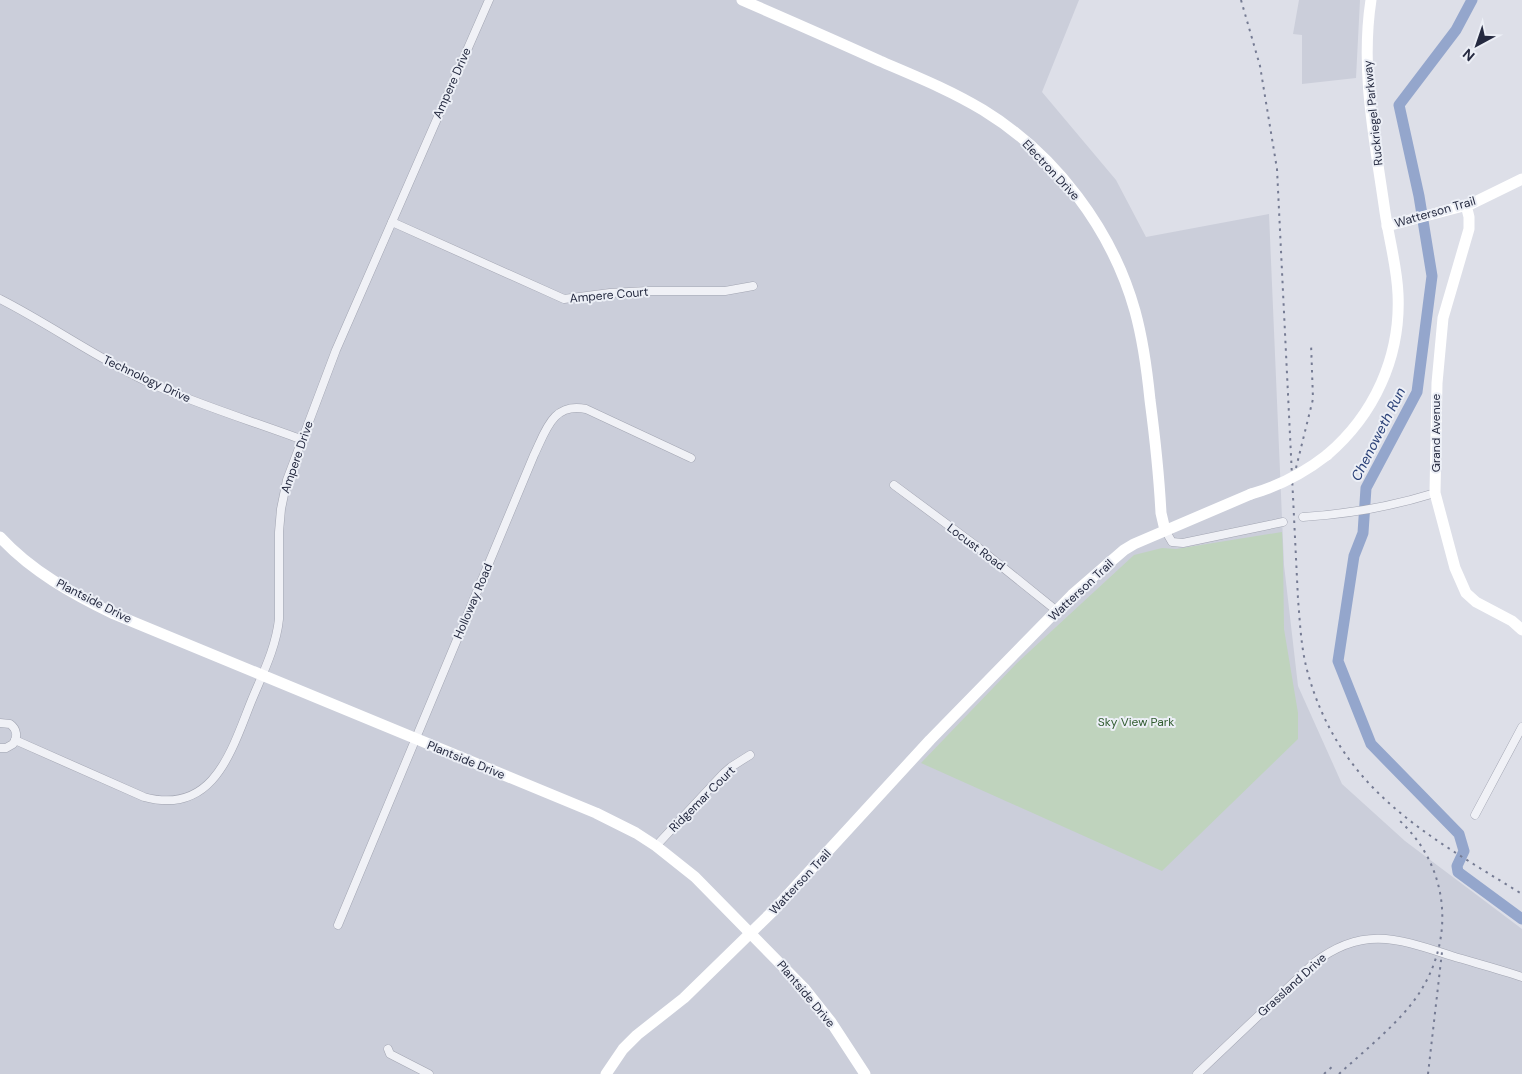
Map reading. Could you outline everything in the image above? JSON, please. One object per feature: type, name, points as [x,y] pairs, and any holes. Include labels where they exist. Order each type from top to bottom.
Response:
[{"type":"street","name":"Ampere Drive","points":[[16,740],[144,797],[158,800],[177,799],[188,796],[206,786],[222,769],[273,648],[278,623],[279,532],[284,492],[331,361],[489,0]]},
{"type":"street","name":"Electron Drive","points":[[742,0],[926,80],[984,110],[1038,153],[1076,194],[1104,237],[1127,286],[1135,311],[1147,374],[1161,513],[1165,530]]},
{"type":"street","name":"Ruckriegel Parkway","points":[[1371,0],[1367,46],[1368,83],[1388,226]]},
{"type":"street","name":"Watterson Trail","points":[[606,1074],[623,1049],[637,1035],[684,998],[751,934],[930,740],[1057,611],[1124,550],[1165,530],[1295,477],[1327,456],[1348,436],[1368,408],[1384,378],[1390,361],[1397,328],[1398,293],[1388,226],[1466,205],[1522,178]]},
{"type":"street","name":"Grand Avenue","points":[[1466,205],[1469,217],[1469,230],[1443,318],[1438,362],[1436,493],[1455,568],[1466,592],[1476,602],[1521,626]]},
{"type":"street","name":"Ampere Court","points":[[392,222],[564,299],[610,293],[648,291],[726,292],[753,286]]},
{"type":"street","name":"Technology Drive","points":[[0,299],[89,351],[149,382],[216,409],[303,440]]},
{"type":"street","name":"Holloway Road","points":[[338,925],[534,454],[552,418],[564,410],[572,408],[586,410],[691,458]]},
{"type":"street","name":"Locust Road","points":[[894,485],[1004,567],[1057,611]]},
{"type":"street","points":[[1303,517],[1355,512],[1436,493]]},
{"type":"street","points":[[1165,530],[1172,542],[1183,543],[1283,522]]},
{"type":"street","name":"Plantside Drive","points":[[0,537],[42,573],[96,605],[596,813],[636,833],[696,877],[787,970],[818,1005],[865,1074]]},
{"type":"street","points":[[0,723],[6,722],[13,726],[16,734],[16,740],[10,746],[0,748]]},
{"type":"street","points":[[1475,815],[1522,727]]},
{"type":"street","name":"Ridgemar Court","points":[[656,846],[723,774],[750,755]]},
{"type":"street","name":"Grassland Drive","points":[[1197,1074],[1314,963],[1333,950],[1351,942],[1377,938],[1404,941],[1522,977]]},
{"type":"street","points":[[388,1049],[390,1054],[429,1074]]},
{"type":"shaded area","points":[[0,0],[1079,0],[1042,92],[1116,180],[1146,237],[1269,214],[1284,565],[1298,686],[1342,784],[1405,841],[1522,929],[1522,1074],[0,1074]]},
{"type":"shaded area","points":[[1299,0],[1360,0],[1356,78],[1302,84],[1302,35],[1293,34]]},
{"type":"green space","name":"Sky View Park","points":[[1282,532],[1284,629],[1298,713],[1298,739],[1162,871],[921,763],[1017,663],[1134,555],[1162,548],[1176,549]]},
{"type":"waterway","name":"Chenoweth Run","points":[[1472,0],[1456,30],[1399,105],[1419,196],[1432,276],[1417,392],[1366,488],[1363,533],[1354,556],[1338,661],[1371,744],[1459,834],[1464,851],[1457,866],[1458,872],[1522,919]]},
{"type":"railway","points":[[1241,0],[1260,66],[1277,169],[1298,599],[1302,644],[1307,670],[1321,711],[1340,747],[1364,777],[1390,804],[1420,828],[1522,894]]},
{"type":"railway","points":[[1296,468],[1313,399],[1311,343]]},
{"type":"railway","points":[[1339,1074],[1378,1040],[1405,1012],[1427,980],[1436,956],[1441,932],[1442,908],[1438,884],[1430,861],[1417,840],[1399,820]]},
{"type":"railway","points":[[1428,1074],[1442,952]]},
{"type":"railway","points":[[1324,1074],[1333,1066]]}]
